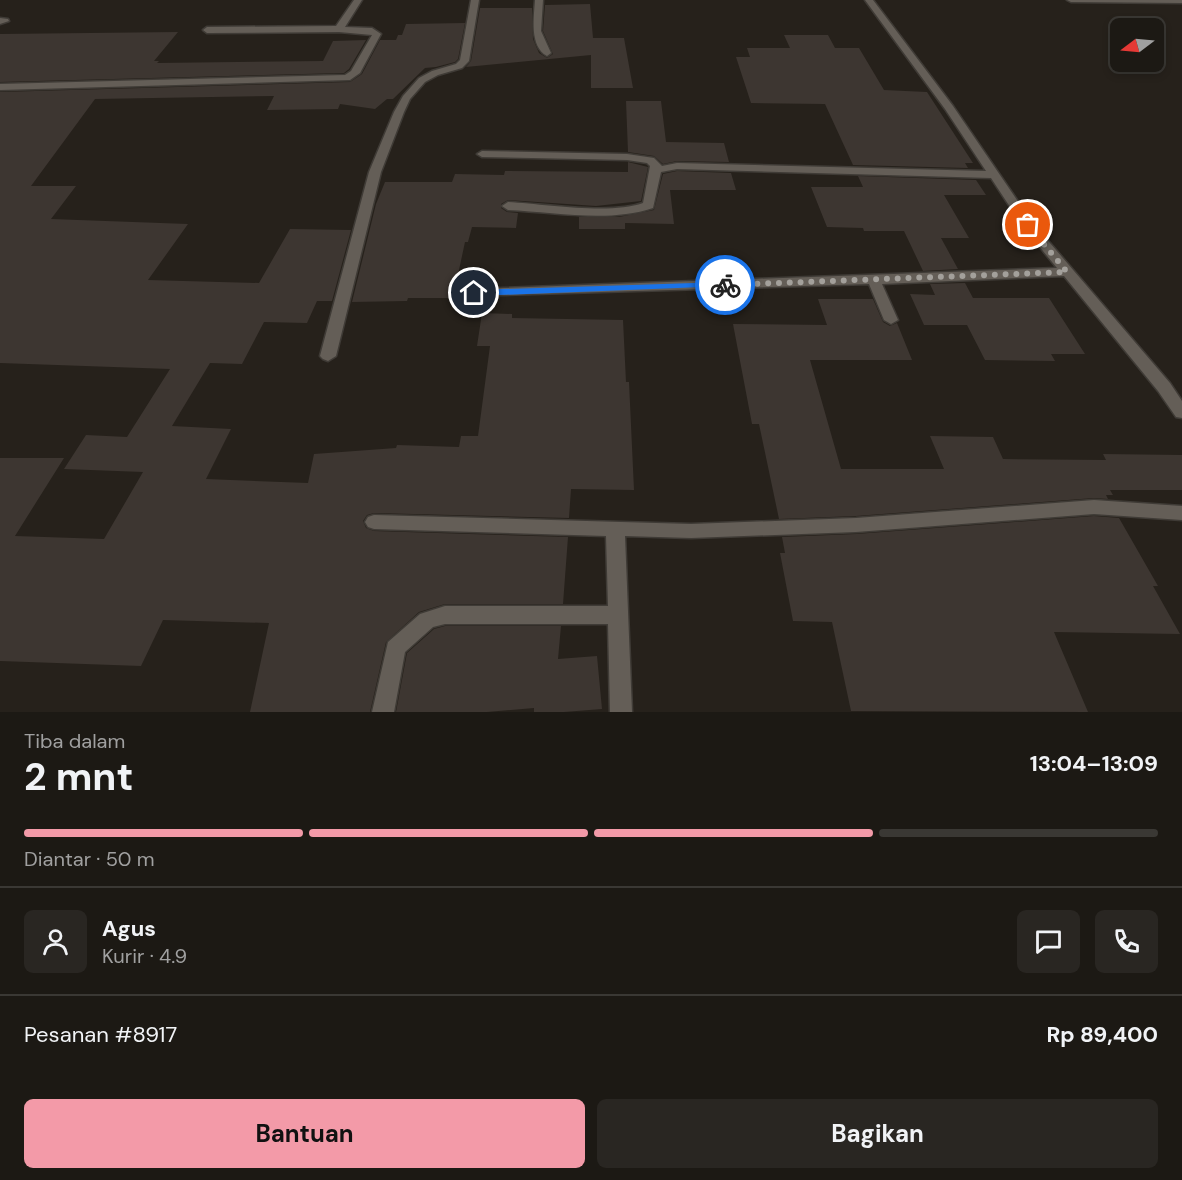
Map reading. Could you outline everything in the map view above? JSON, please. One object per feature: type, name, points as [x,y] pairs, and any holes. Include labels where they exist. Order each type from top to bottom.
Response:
[{"type":"street","points":[[339,29],[358,0]]},
{"type":"street","points":[[328,356],[375,172],[399,112],[405,98],[422,80],[435,73],[459,66],[464,61],[476,0]]},
{"type":"street","points":[[539,0],[537,31],[547,53]]},
{"type":"street","points":[[869,0],[949,108],[1028,225],[1164,387],[1182,413]]},
{"type":"street","points":[[1071,0],[1182,1]]},
{"type":"street","points":[[0,87],[347,78],[356,73],[377,34],[372,31],[339,29],[207,30]]},
{"type":"street","points":[[482,154],[627,157],[650,160],[656,165],[649,205],[643,208],[621,211],[508,206]]},
{"type":"street","points":[[656,170],[689,165],[994,175]]},
{"type":"street","points":[[474,293],[1067,272]]},
{"type":"street","points":[[874,280],[891,320]]},
{"type":"street","points":[[374,522],[691,531],[856,525],[1094,507],[1182,513]]},
{"type":"street","points":[[615,529],[621,712]]},
{"type":"street","points":[[383,712],[395,648],[427,620],[445,615],[619,615]]},
{"type":"building","points":[[590,4],[593,38],[624,38],[633,88],[591,88],[591,55],[466,67],[471,61],[480,8],[532,8],[533,39],[539,53],[547,58],[553,54],[543,31],[545,5]]},
{"type":"building","points":[[465,23],[458,59],[455,62],[425,68],[393,99],[387,99],[375,109],[340,104],[338,109],[267,110],[274,96],[95,99],[31,186],[76,186],[51,219],[188,224],[148,280],[259,283],[290,229],[351,230],[332,301],[317,301],[307,323],[264,322],[242,364],[210,363],[172,426],[231,429],[206,479],[308,483],[314,454],[396,448],[397,445],[459,447],[461,436],[478,436],[490,346],[477,346],[482,313],[512,314],[512,318],[623,320],[626,382],[629,382],[634,490],[571,489],[569,518],[374,513],[367,515],[363,521],[366,528],[374,531],[568,537],[563,604],[445,604],[419,612],[386,642],[370,712],[250,712],[269,623],[163,620],[141,666],[0,661],[0,458],[64,458],[15,536],[104,539],[143,472],[64,469],[86,435],[127,437],[170,369],[0,363],[0,92],[350,82],[362,74],[380,40],[396,40],[398,35],[402,35],[406,24]]},
{"type":"building","points":[[178,32],[154,61],[159,61],[157,63],[323,61],[333,41],[366,40],[349,69],[344,73],[0,82],[0,34]]},
{"type":"building","points":[[784,35],[828,35],[835,48],[859,48],[884,90],[927,92],[973,163],[965,163],[968,168],[853,165],[825,104],[751,103],[736,57],[750,57],[747,48],[790,48]]},
{"type":"building","points":[[626,101],[661,101],[666,142],[724,143],[729,162],[677,161],[663,164],[654,156],[628,152]]},
{"type":"building","points":[[628,162],[648,167],[641,201],[596,206],[508,200],[501,204],[501,208],[507,212],[518,213],[516,228],[472,227],[468,242],[465,242],[453,298],[352,302],[376,204],[385,182],[452,182],[455,174],[504,175],[505,171],[628,172]]},
{"type":"building","points":[[677,171],[731,173],[736,190],[670,190],[674,224],[625,223],[625,229],[579,229],[579,217],[619,217],[654,210],[663,174]]},
{"type":"building","points":[[858,176],[976,180],[986,195],[944,195],[969,238],[941,238],[958,269],[923,271],[904,231],[864,231],[863,228],[827,227],[811,187],[863,187]]},
{"type":"building","points":[[965,283],[973,298],[1049,298],[1085,354],[1051,354],[1055,361],[985,360],[967,325],[924,325],[910,294],[935,295],[930,284]]},
{"type":"building","points":[[818,299],[873,299],[883,322],[890,326],[897,323],[912,360],[810,360],[841,469],[944,469],[930,436],[993,437],[1003,459],[1106,460],[1103,454],[1182,455],[1182,490],[1110,490],[1113,495],[1106,495],[1108,499],[1094,498],[856,516],[779,519],[759,424],[752,424],[733,324],[827,325]]},
{"type":"building","points":[[1094,516],[1119,518],[1158,586],[1153,586],[1180,634],[1054,632],[1088,712],[851,711],[832,622],[793,621],[780,553],[785,553],[782,537],[856,534]]},
{"type":"building","points":[[445,626],[561,626],[558,659],[597,656],[602,709],[564,712],[534,712],[534,708],[487,712],[396,712],[407,653],[434,629]]},
{"type":"way so far","points":[[725,285],[1067,272],[1028,225]]},
{"type":"route","points":[[474,293],[725,285]]}]
